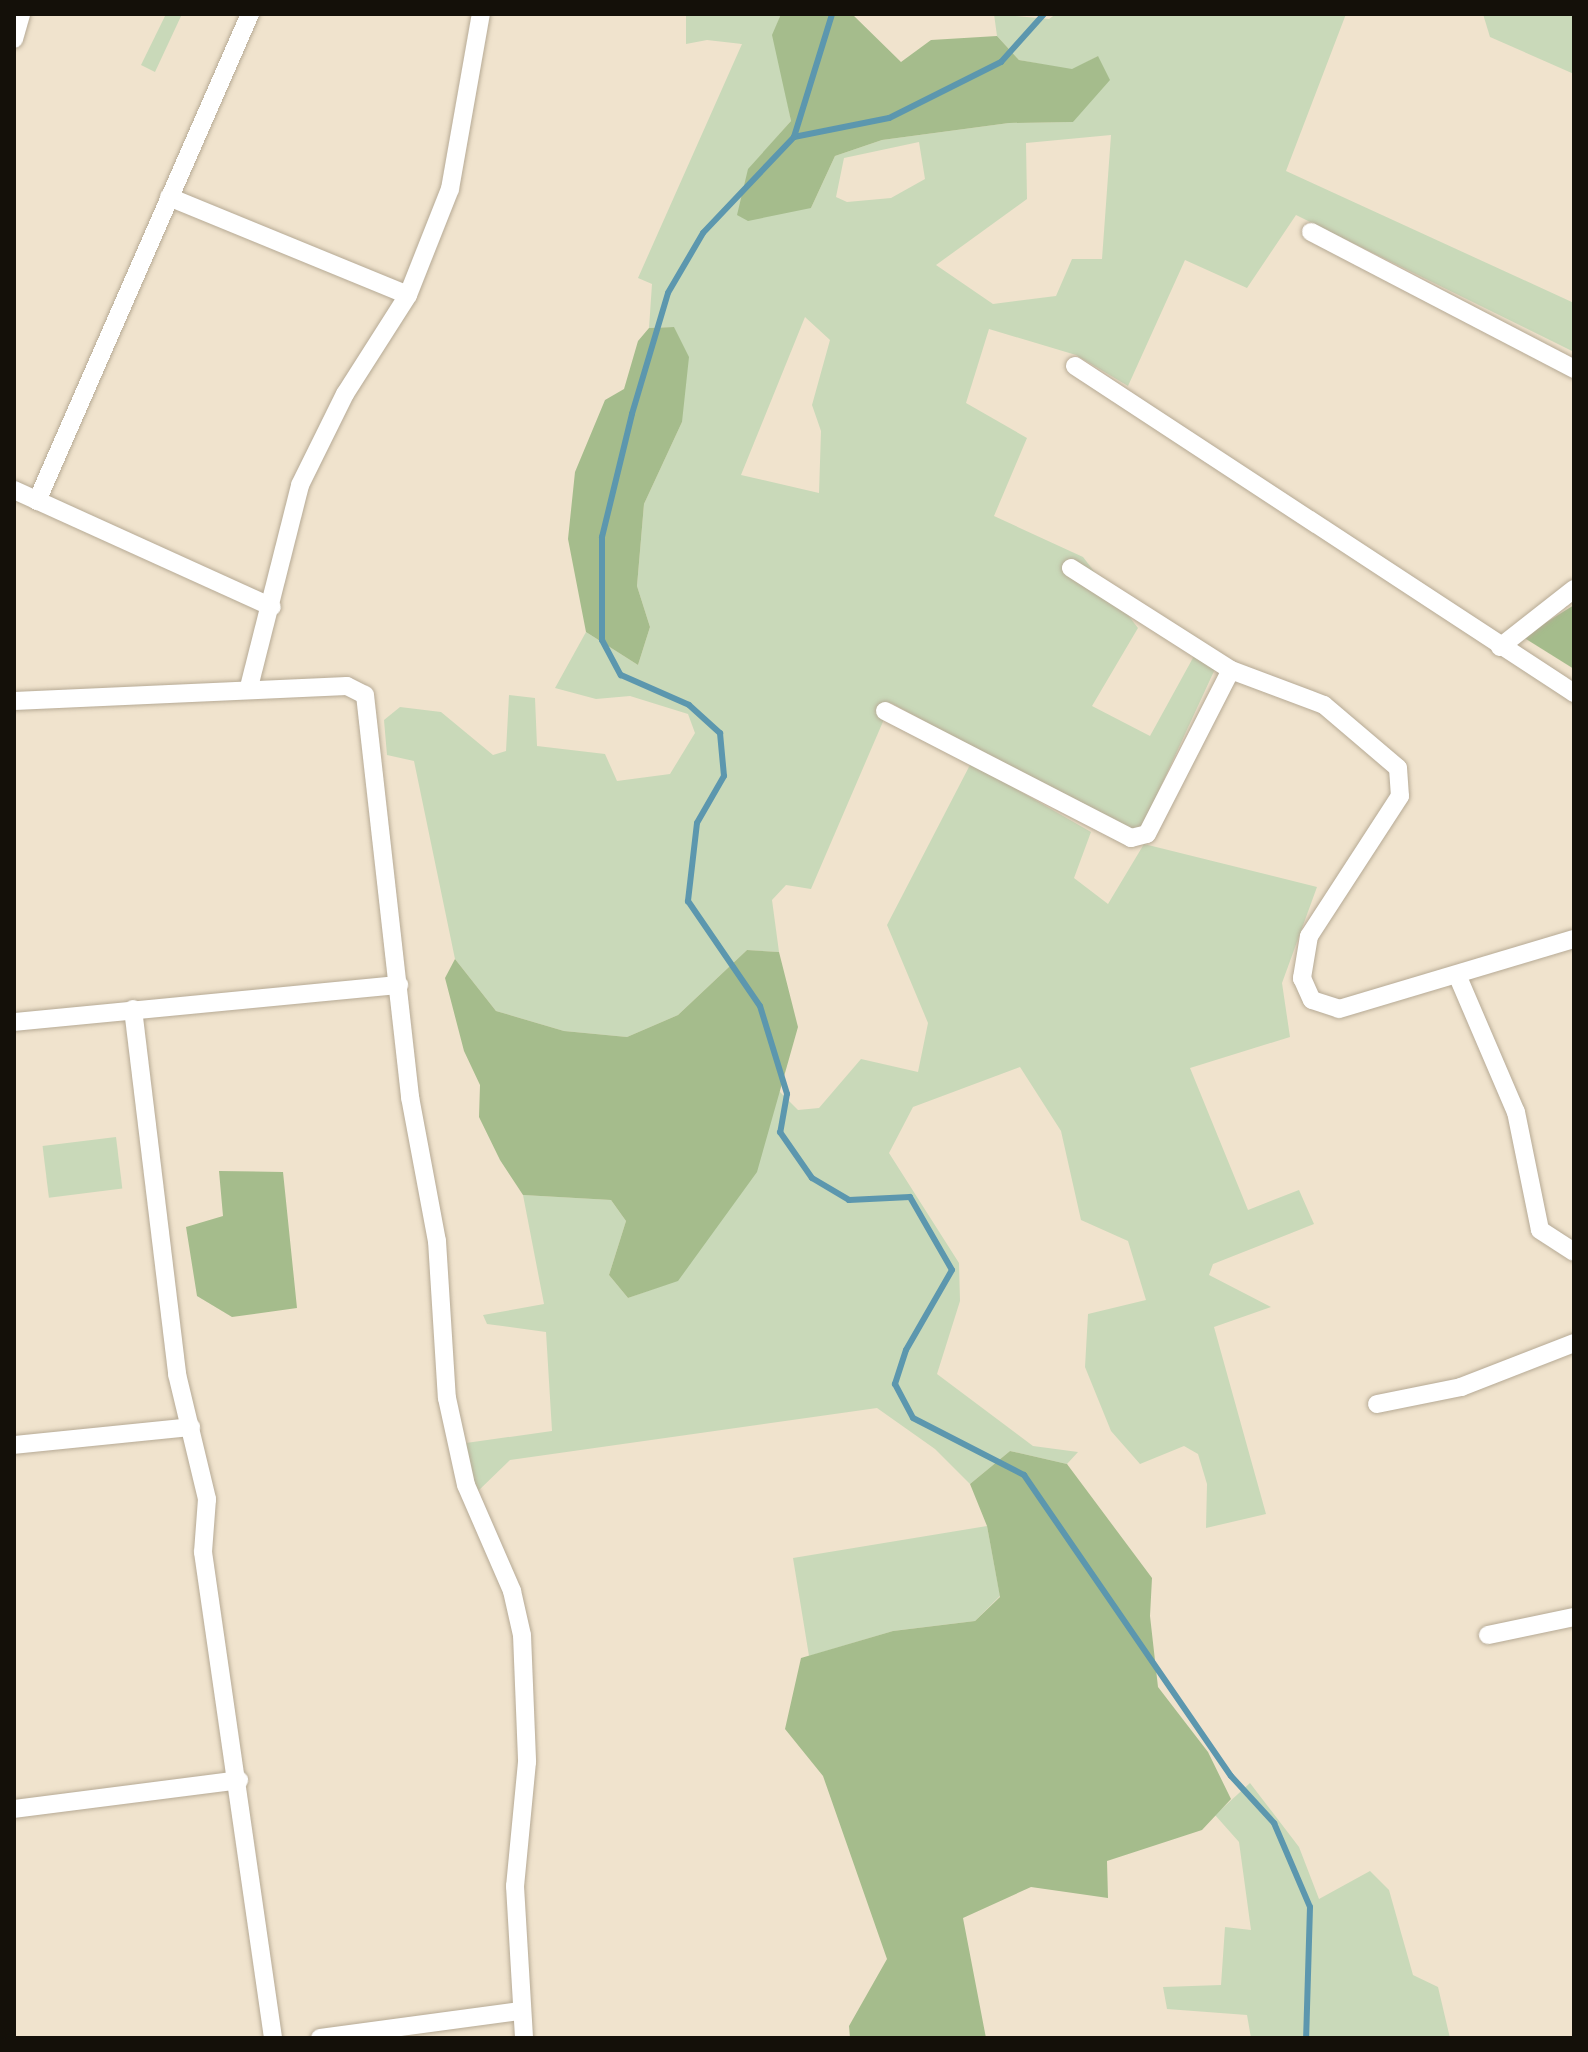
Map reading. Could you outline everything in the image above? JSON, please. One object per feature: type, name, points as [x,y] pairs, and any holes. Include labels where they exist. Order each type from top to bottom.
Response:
[{"type":"street","points":[[14,39],[21,14]]},
{"type":"street","points":[[37,501],[250,14]]},
{"type":"street","points":[[249,687],[272,607],[300,485],[345,394],[408,295],[450,189],[472,90],[481,14]]},
{"type":"street","points":[[169,197],[408,295]]},
{"type":"street","points":[[1311,232],[1574,369]]},
{"type":"street","points":[[1075,366],[1574,693]]},
{"type":"street","points":[[14,490],[272,607]]},
{"type":"street","points":[[1071,568],[1231,670],[1324,705],[1393,762],[1402,775],[1400,796],[1309,936],[1302,978],[1312,1000],[1339,1009],[1458,977],[1574,939]]},
{"type":"street","points":[[1500,647],[1574,589]]},
{"type":"street","points":[[885,711],[1131,838],[1147,834],[1231,670]]},
{"type":"street","points":[[14,701],[249,687],[347,686],[365,695],[410,1097],[437,1241],[454,1438],[466,1485],[512,1591],[522,1635],[527,1762],[515,1886],[519,2011],[524,2038]]},
{"type":"street","points":[[1458,977],[1516,1112],[1540,1230],[1574,1252]]},
{"type":"street","points":[[14,1022],[399,985]]},
{"type":"street","points":[[133,1009],[177,1374],[207,1499],[203,1552],[239,1780],[273,2038]]},
{"type":"street","points":[[1377,1404],[1461,1387],[1574,1343]]},
{"type":"street","points":[[14,1445],[191,1427]]},
{"type":"street","points":[[1488,1635],[1574,1617]]},
{"type":"street","points":[[14,1809],[239,1780]]},
{"type":"street","points":[[320,2038],[519,2011]]},
{"type":"green space","points":[[166,14],[182,14],[155,72],[141,65]]},
{"type":"green space","points":[[686,14],[781,14],[774,32],[791,121],[748,170],[811,208],[835,156],[882,140],[1009,123],[1073,122],[1098,56],[1072,70],[1019,60],[997,36],[994,14],[1049,19],[1056,14],[1346,14],[1286,171],[1574,303],[1574,352],[1296,215],[1247,288],[1185,260],[1128,386],[1076,355],[989,329],[966,403],[1027,438],[994,516],[1083,557],[1138,628],[1092,706],[1150,736],[1194,656],[1215,669],[1143,825],[1129,831],[1118,827],[891,703],[811,889],[786,885],[772,900],[779,952],[747,950],[678,1015],[627,1037],[564,1031],[496,1011],[455,959],[414,761],[387,755],[384,720],[400,707],[441,712],[493,755],[506,751],[509,695],[535,698],[537,746],[605,754],[617,781],[670,774],[695,733],[688,714],[630,696],[596,699],[555,688],[586,632],[638,665],[650,627],[637,586],[644,504],[682,422],[674,327],[649,328],[652,284],[638,278],[742,44],[707,40],[686,44]],"holes":[[[1111,135],[1102,259],[1072,259],[1056,296],[993,304],[936,265],[1027,199],[1026,143]],[[919,142],[925,179],[891,198],[847,202],[836,197],[844,158]],[[805,317],[830,340],[812,405],[821,431],[819,493],[741,475]]]},
{"type":"green space","points":[[781,14],[852,14],[901,62],[931,40],[997,36],[1019,60],[1072,69],[1098,56],[1110,80],[1073,122],[1009,123],[882,140],[835,156],[811,208],[748,221],[737,215],[748,169],[791,121],[772,35]]},
{"type":"green space","points":[[1483,14],[1574,14],[1574,74],[1490,37]]},
{"type":"green space","points":[[674,327],[689,357],[682,422],[644,504],[637,586],[650,627],[638,665],[586,632],[568,539],[575,472],[605,400],[624,389],[638,341],[649,328]]},
{"type":"green space","points":[[1574,605],[1574,669],[1523,637]]},
{"type":"green space","points":[[971,763],[1091,832],[1074,878],[1108,904],[1144,844],[1317,887],[1282,983],[1290,1037],[1190,1068],[1248,1210],[1299,1190],[1314,1224],[1213,1264],[1209,1275],[1271,1307],[1214,1327],[1266,1514],[1206,1528],[1207,1484],[1198,1454],[1184,1446],[1140,1464],[1111,1431],[1085,1367],[1088,1314],[1146,1300],[1128,1241],[1081,1220],[1061,1131],[1020,1067],[913,1107],[889,1153],[959,1263],[960,1301],[937,1374],[1033,1446],[1078,1452],[1067,1464],[1010,1451],[970,1484],[935,1449],[877,1408],[510,1460],[476,1493],[459,1444],[552,1431],[546,1332],[487,1324],[483,1315],[544,1304],[523,1195],[611,1200],[626,1221],[609,1275],[628,1298],[678,1280],[768,1116],[777,1089],[798,1110],[819,1108],[861,1059],[918,1072],[928,1023],[887,925]]},
{"type":"green space","points":[[747,950],[779,952],[798,1027],[757,1172],[678,1281],[628,1298],[609,1275],[626,1221],[611,1200],[523,1195],[500,1160],[479,1117],[480,1085],[464,1051],[445,978],[455,959],[496,1011],[564,1031],[627,1037],[678,1015]]},
{"type":"green space","points":[[116,1137],[122,1189],[49,1198],[43,1146]]},
{"type":"green space","points":[[219,1171],[283,1172],[297,1308],[232,1317],[197,1296],[186,1227],[223,1216]]},
{"type":"green space","points":[[1010,1451],[1067,1464],[1152,1578],[1150,1616],[1158,1687],[1208,1752],[1231,1799],[1202,1830],[1107,1861],[1108,1898],[1031,1887],[963,1918],[986,2038],[850,2038],[849,2026],[887,1959],[823,1776],[785,1729],[801,1658],[893,1631],[975,1621],[1000,1597],[987,1526],[970,1484]]},
{"type":"green space","points":[[987,1526],[1000,1596],[975,1621],[893,1631],[809,1656],[793,1558]]},
{"type":"green space","points":[[1250,1783],[1299,1847],[1319,1899],[1370,1871],[1389,1890],[1413,1975],[1438,1987],[1450,2038],[1251,2038],[1247,2015],[1167,2009],[1163,1987],[1221,1985],[1225,1927],[1251,1930],[1239,1842],[1215,1815]]},
{"type":"waterway","points":[[794,137],[832,14]]},
{"type":"waterway","points":[[1044,14],[1001,62],[889,118],[794,137],[703,233],[668,293],[632,414],[602,537],[602,640],[621,675],[689,705],[720,733],[724,776],[697,823],[688,901],[760,1006],[787,1094],[780,1132],[812,1178],[849,1200],[910,1197],[952,1270],[906,1350],[895,1384],[913,1418],[1024,1475],[1231,1776],[1274,1823],[1310,1907],[1306,2038]]}]
